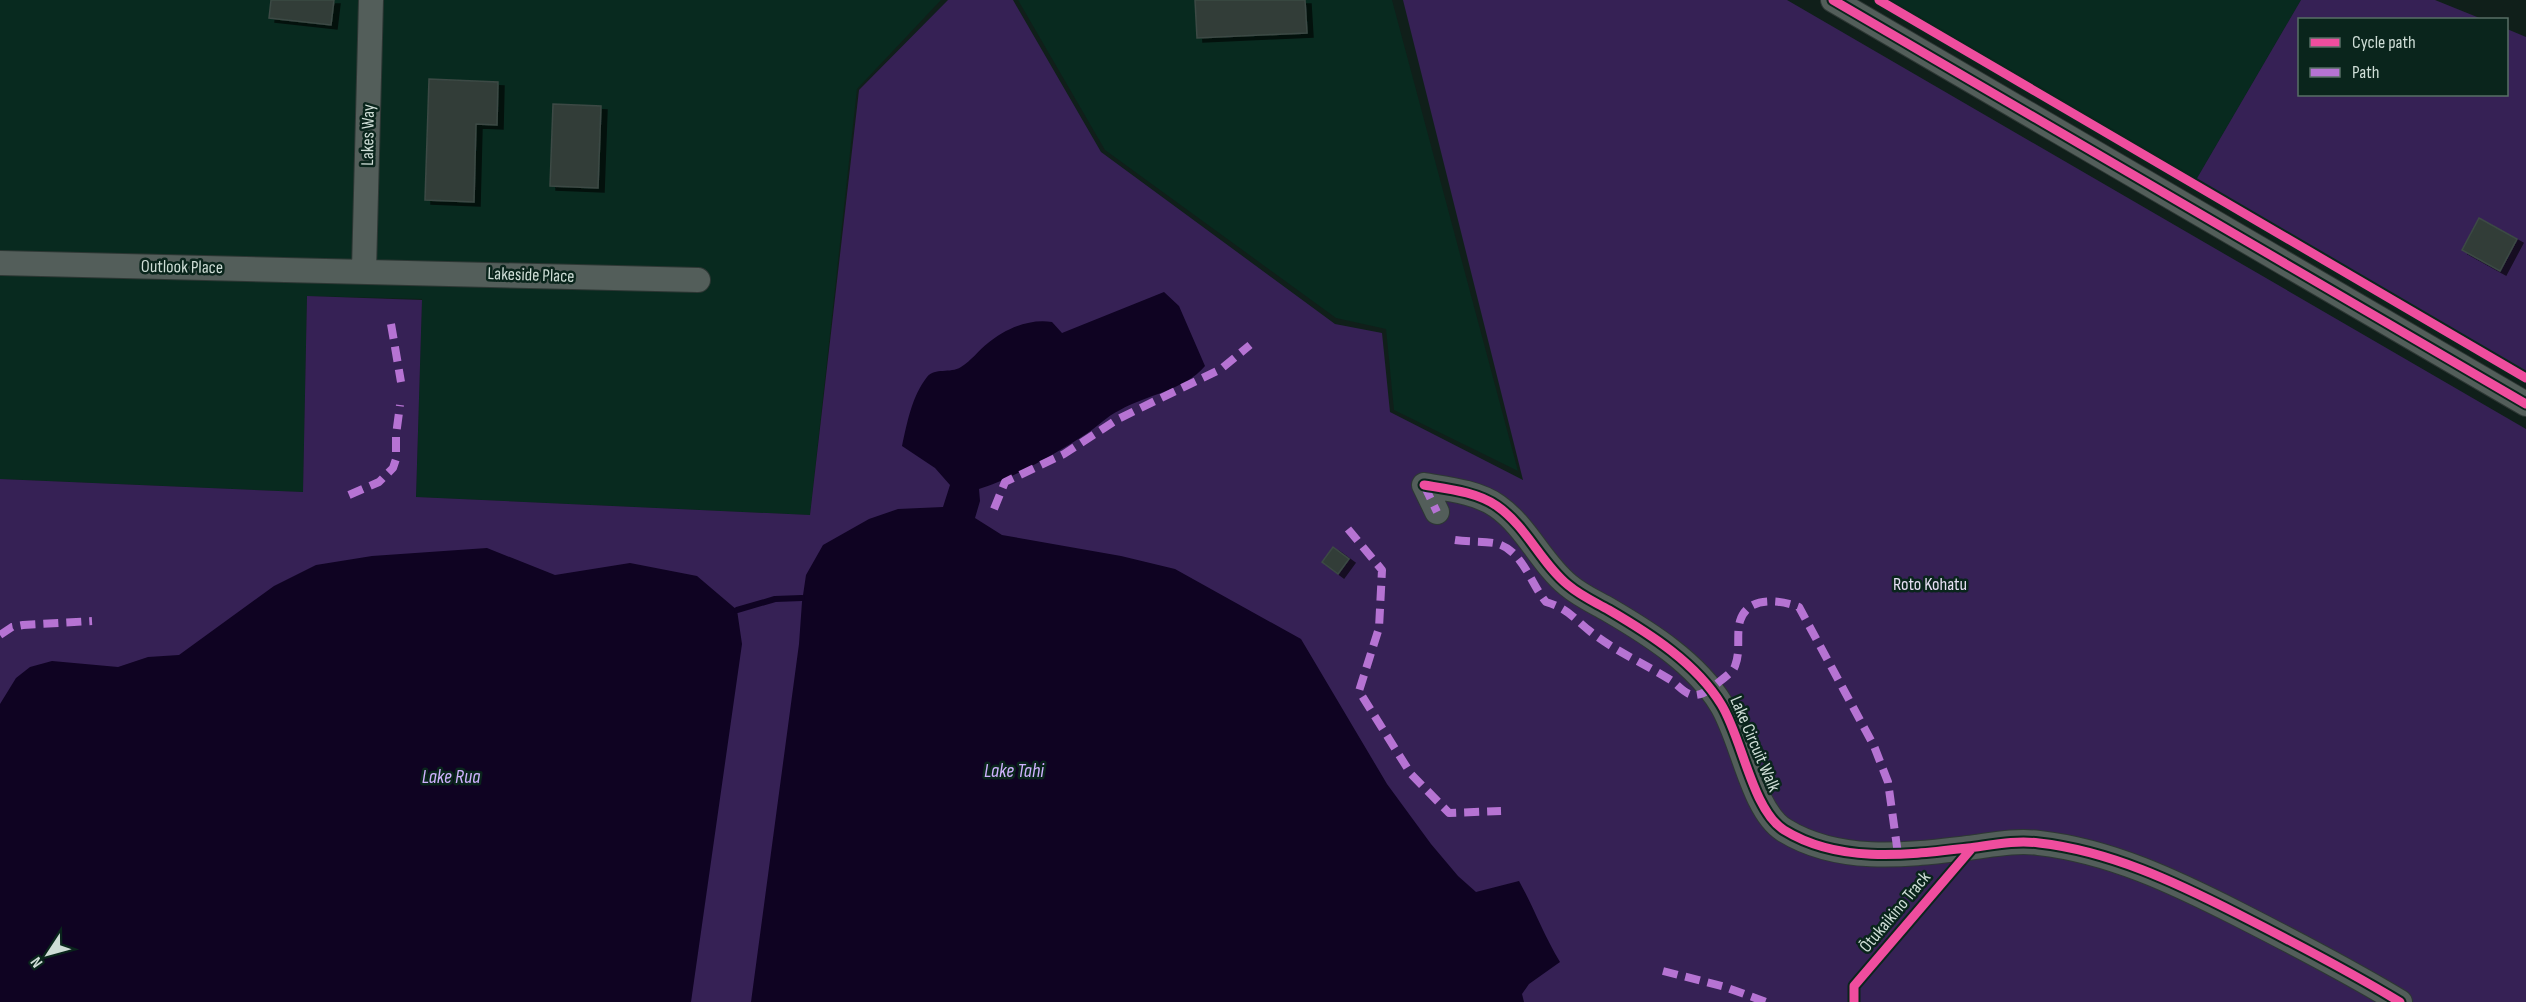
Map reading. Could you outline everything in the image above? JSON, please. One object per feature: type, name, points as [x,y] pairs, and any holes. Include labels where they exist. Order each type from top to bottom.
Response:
[{"type":"street","name":"Lakes Way","points":[[364,270],[371,0]]},
{"type":"street","points":[[1833,0],[2526,404]]},
{"type":"street","name":"Outlook Place","points":[[0,263],[364,270]]},
{"type":"street","name":"Lakeside Place","points":[[364,270],[698,280]]},
{"type":"street","name":"Lake Circuit Walk","points":[[1437,512],[1424,485],[1455,490],[1495,504],[1525,533],[1566,584],[1648,634],[1696,673],[1722,705],[1756,792],[1769,817],[1780,828],[1809,842],[1849,854],[1898,854],[1972,848],[2009,842],[2037,842],[2078,849],[2117,860],[2190,891],[2271,931],[2400,1002]]},
{"type":"shaded area","points":[[0,0],[941,0],[857,89],[810,515],[416,497],[422,299],[307,296],[303,492],[0,479]]},
{"type":"shaded area","points":[[1018,0],[1392,0],[1518,471],[1394,410],[1386,329],[1336,318],[1105,150]]},
{"type":"shaded area","points":[[1887,0],[2301,0],[2196,180]]},
{"type":"green space","name":"Roto Kohatu","points":[[948,0],[1013,0],[1101,152],[1335,324],[1382,333],[1390,412],[1523,480],[1403,0],[1787,0],[2526,429],[2526,1002],[0,1002],[0,479],[303,492],[307,296],[422,300],[416,497],[810,515],[859,90]]},
{"type":"green space","points":[[2301,0],[2435,0],[2480,18],[2298,18],[2298,96],[2508,96],[2508,29],[2526,37],[2526,375],[2196,180]]},
{"type":"water","name":"Lake Tahi","points":[[1164,292],[1179,306],[1205,366],[1176,387],[1115,412],[1075,441],[1034,465],[979,489],[980,501],[975,518],[1002,535],[1121,556],[1175,569],[1301,639],[1387,784],[1431,844],[1458,876],[1476,892],[1519,881],[1560,962],[1529,984],[1522,994],[1524,1002],[751,1002],[799,644],[806,575],[823,545],[869,519],[898,509],[943,507],[950,485],[935,468],[902,446],[914,401],[930,374],[961,367],[995,338],[1018,326],[1035,322],[1052,322],[1062,333]]},
{"type":"water","name":"Lake Rua","points":[[487,548],[555,575],[630,563],[697,576],[737,610],[742,644],[691,1002],[0,1002],[0,704],[16,678],[30,667],[52,661],[118,667],[148,657],[179,655],[274,586],[316,565],[372,556]]},
{"type":"building","points":[[271,0],[334,0],[331,25],[269,18]]},
{"type":"building","points":[[1195,0],[1305,0],[1307,33],[1197,38]]},
{"type":"building","points":[[429,79],[498,82],[497,125],[476,124],[474,202],[425,200]]},
{"type":"building","points":[[553,104],[601,106],[598,188],[550,186]]},
{"type":"building","points":[[2479,218],[2517,239],[2500,271],[2462,250]]},
{"type":"building","points":[[1333,547],[1349,559],[1338,574],[1322,562]]},
{"type":"waterway","points":[[737,610],[775,599],[802,598]]},
{"type":"marked path","points":[[391,324],[401,382]]},
{"type":"marked path","points":[[994,509],[1005,482],[1064,454],[1118,419],[1221,369],[1250,345]]},
{"type":"marked path","points":[[349,495],[379,482],[393,468],[396,459],[400,405]]},
{"type":"marked path","points":[[1424,485],[1437,512]]},
{"type":"marked path","points":[[1348,529],[1382,570],[1379,628],[1359,691],[1411,774],[1449,813],[1501,811]]},
{"type":"marked path","points":[[1455,540],[1489,542],[1504,546],[1519,559],[1546,602],[1566,611],[1600,639],[1692,695],[1709,690],[1734,668],[1738,655],[1740,621],[1750,607],[1757,603],[1774,601],[1799,607],[1874,746],[1888,782],[1898,854]]},
{"type":"marked path","points":[[0,635],[12,627],[23,625],[92,621]]},
{"type":"marked path","points":[[1663,971],[1725,987],[1766,1002]]},
{"type":"cycle path","points":[[1833,0],[2526,404]]},
{"type":"cycle path","points":[[1879,0],[2526,378]]},
{"type":"cycle path","points":[[1424,485],[1471,494],[1497,506],[1517,524],[1558,576],[1568,585],[1640,629],[1699,675],[1711,689],[1728,718],[1764,807],[1784,830],[1805,841],[1827,848],[1874,854],[1921,853],[2021,842],[2065,847],[2091,853],[2142,870],[2214,902],[2400,1002]]},
{"type":"cycle path","name":"Ōtukaikino Track","points":[[1854,1002],[1854,986],[1972,848]]}]
